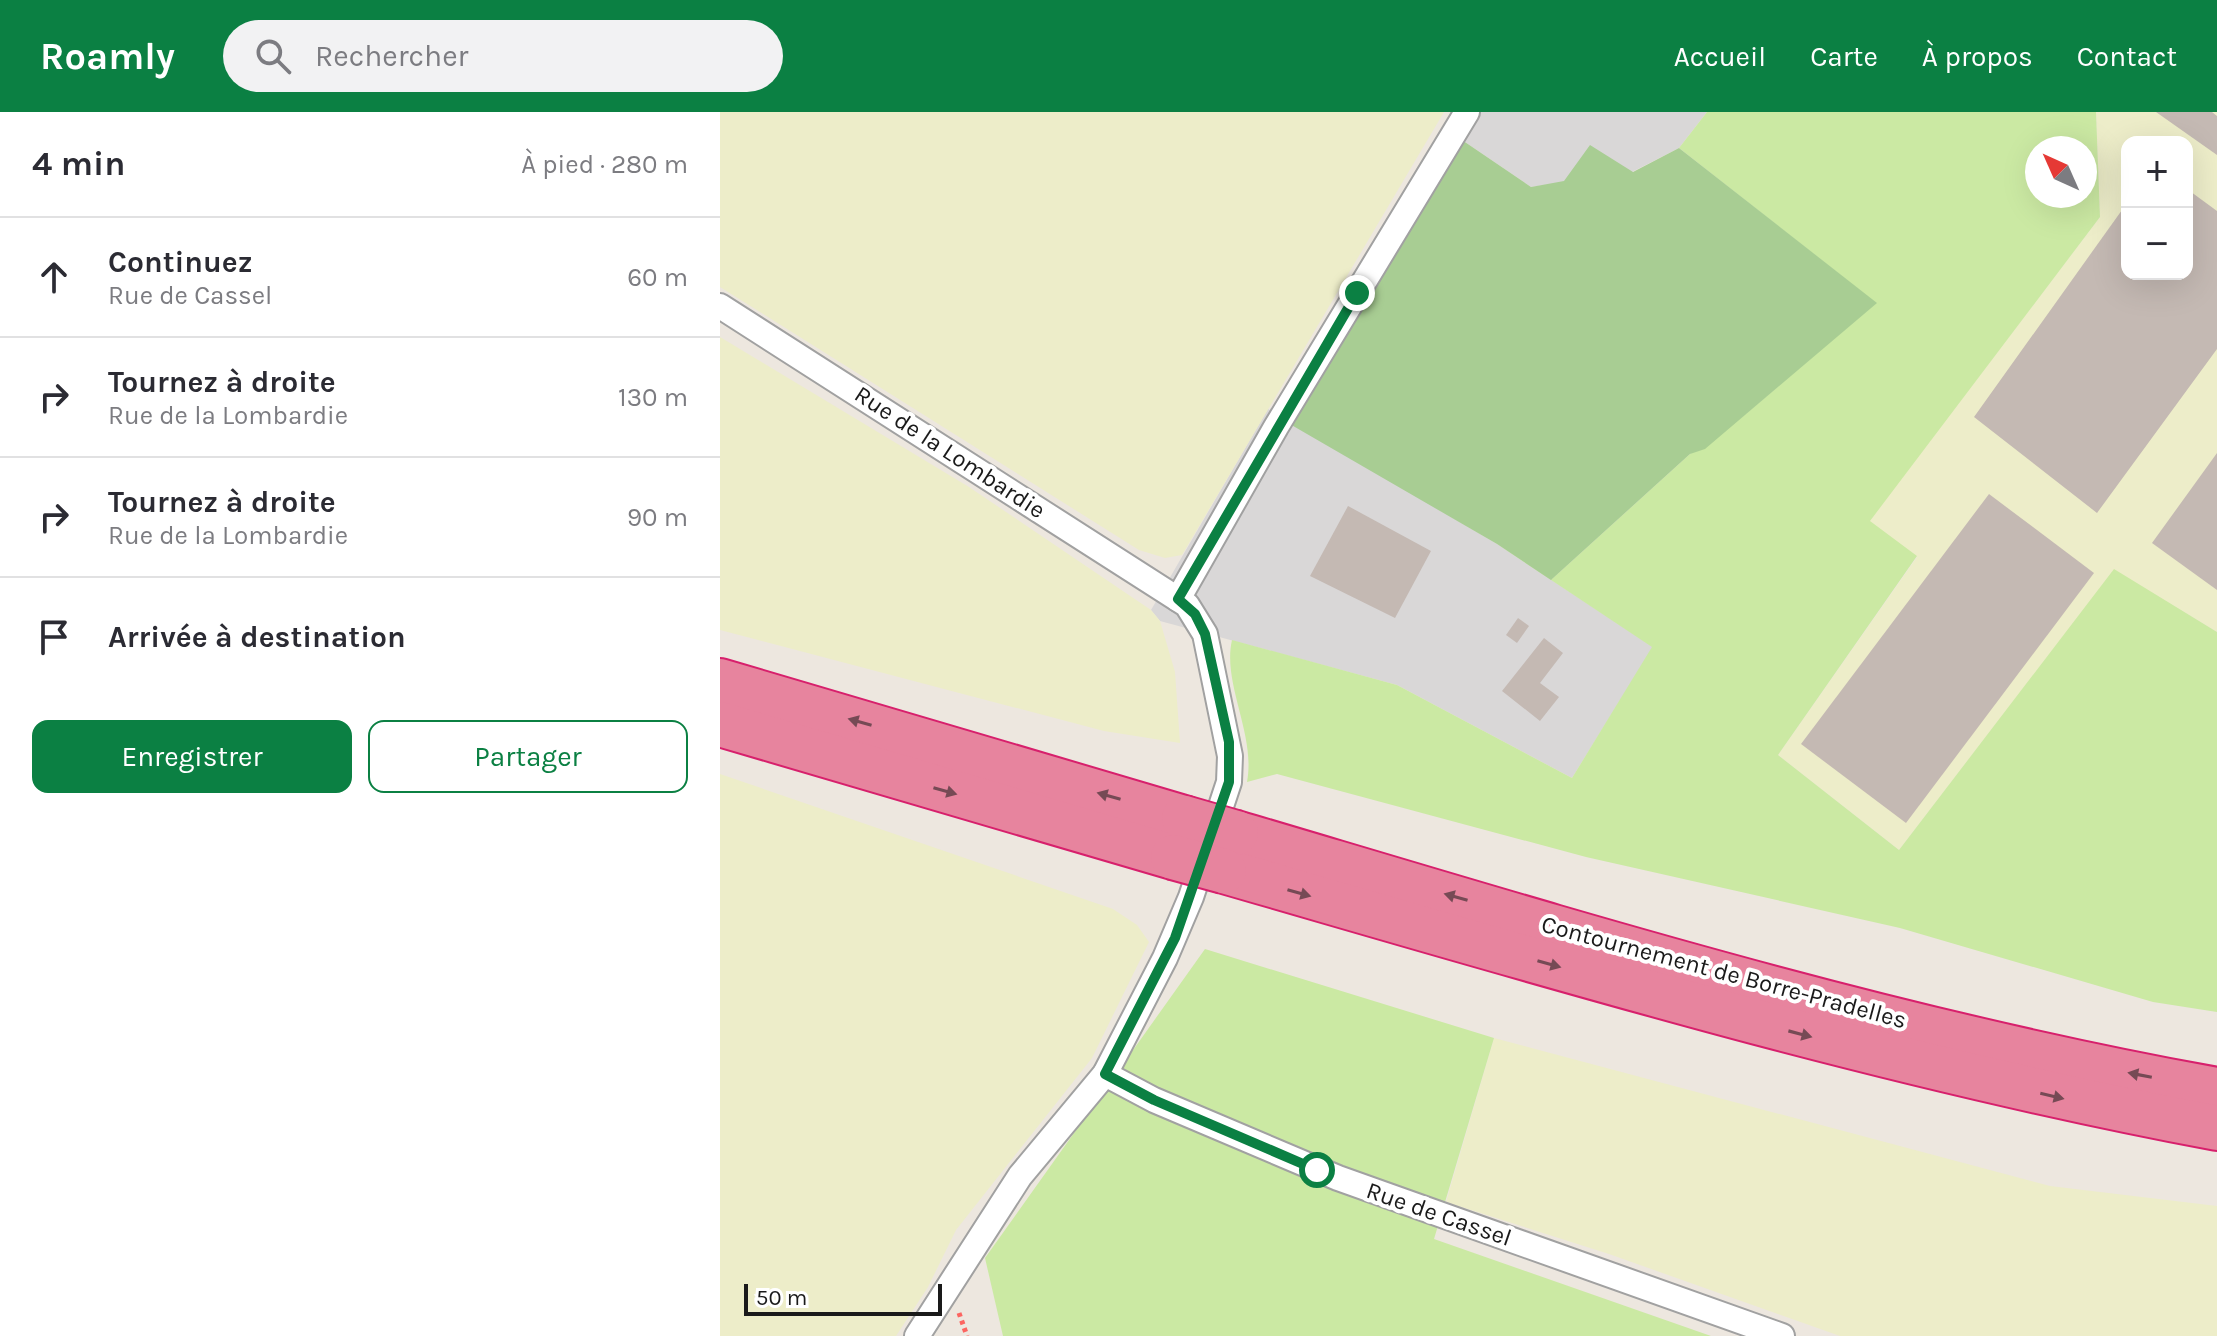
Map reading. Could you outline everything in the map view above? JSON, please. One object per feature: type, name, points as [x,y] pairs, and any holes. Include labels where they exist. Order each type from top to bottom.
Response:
[{"type":"highway","points":[[720,681],[1179,837],[1839,1045],[2077,1102],[2217,1128]]},
{"type":"highway","points":[[720,724],[1179,837]]},
{"type":"highway","name":"Contournement de Borre-Pradelles","points":[[1230,852],[1869,1013],[2070,1061],[2217,1090]]},
{"type":"street","points":[[1178,599],[1276,427],[1467,112]]},
{"type":"street","name":"Rue de la Lombardie","points":[[720,306],[1178,599],[1195,614],[1205,634],[1229,742],[1229,782],[1175,938],[1105,1074],[1020,1176],[917,1336]]},
{"type":"street","name":"Rue de Cassel","points":[[1105,1074],[1154,1100],[1338,1178],[1782,1336]]},
{"type":"shaded area","points":[[1477,112],[1707,112],[1679,148],[1632,172],[1531,187],[1459,138]]},
{"type":"shaded area","points":[[1268,409],[1497,544],[1653,647],[1572,778],[1397,685],[1160,621],[1151,610]]},
{"type":"green space","points":[[720,112],[1444,112],[1182,555],[1165,558],[1139,550],[720,287]]},
{"type":"green space","points":[[1707,112],[2096,112],[2097,136],[2025,136],[2025,208],[2097,208],[2097,138],[2100,217],[1870,521],[1917,556],[1778,755],[1899,850],[2114,569],[2217,632],[2217,1012],[2153,1002],[1900,928],[1586,857],[1277,774],[1247,782],[1247,746],[1231,674],[1232,640],[1397,685],[1572,778],[1652,647],[1497,544],[1552,579],[1690,454],[1742,417],[1876,303],[1679,148]]},
{"type":"green space","points":[[2096,112],[2217,112],[2217,632],[2114,570],[1899,850],[1778,755],[1917,557],[1869,521],[2100,217]]},
{"type":"green space","points":[[1459,138],[1531,187],[1564,181],[1590,145],[1633,172],[1679,148],[1877,303],[1705,449],[1690,454],[1551,580],[1497,544],[1288,423]]},
{"type":"green space","points":[[720,337],[969,487],[1151,610],[1160,621],[1175,672],[1180,743],[1104,731],[720,630]]},
{"type":"green space","points":[[720,774],[1113,909],[1137,925],[1149,942],[1092,1058],[956,1230],[928,1287],[896,1336],[720,1336]]},
{"type":"green space","points":[[1205,949],[1494,1038],[1434,1239],[1711,1336],[1003,1336],[985,1258]]},
{"type":"green space","points":[[1494,1038],[2050,1186],[2217,1206],[2217,1336],[1840,1336],[1609,1254],[1446,1202]]},
{"type":"building","points":[[2156,112],[2212,112],[2217,116],[2217,155]]},
{"type":"building","points":[[2193,193],[2217,211],[2217,349],[2097,513],[1974,417],[2121,211],[2121,280],[2193,280]]},
{"type":"building","points":[[2217,453],[2217,590],[2152,543]]},
{"type":"building","points":[[1989,494],[2094,573],[1906,823],[1801,744]]},
{"type":"building","points":[[1348,506],[1431,551],[1395,618],[1310,576]]},
{"type":"building","points":[[1518,618],[1529,626],[1517,643],[1506,635]]},
{"type":"building","points":[[1544,638],[1563,653],[1540,683],[1559,697],[1540,721],[1502,691]]},
{"type":"route","points":[[1317,1170],[1154,1100],[1105,1074],[1175,938],[1229,782],[1229,742],[1205,634],[1195,614],[1178,599],[1248,474],[1357,293]]}]
